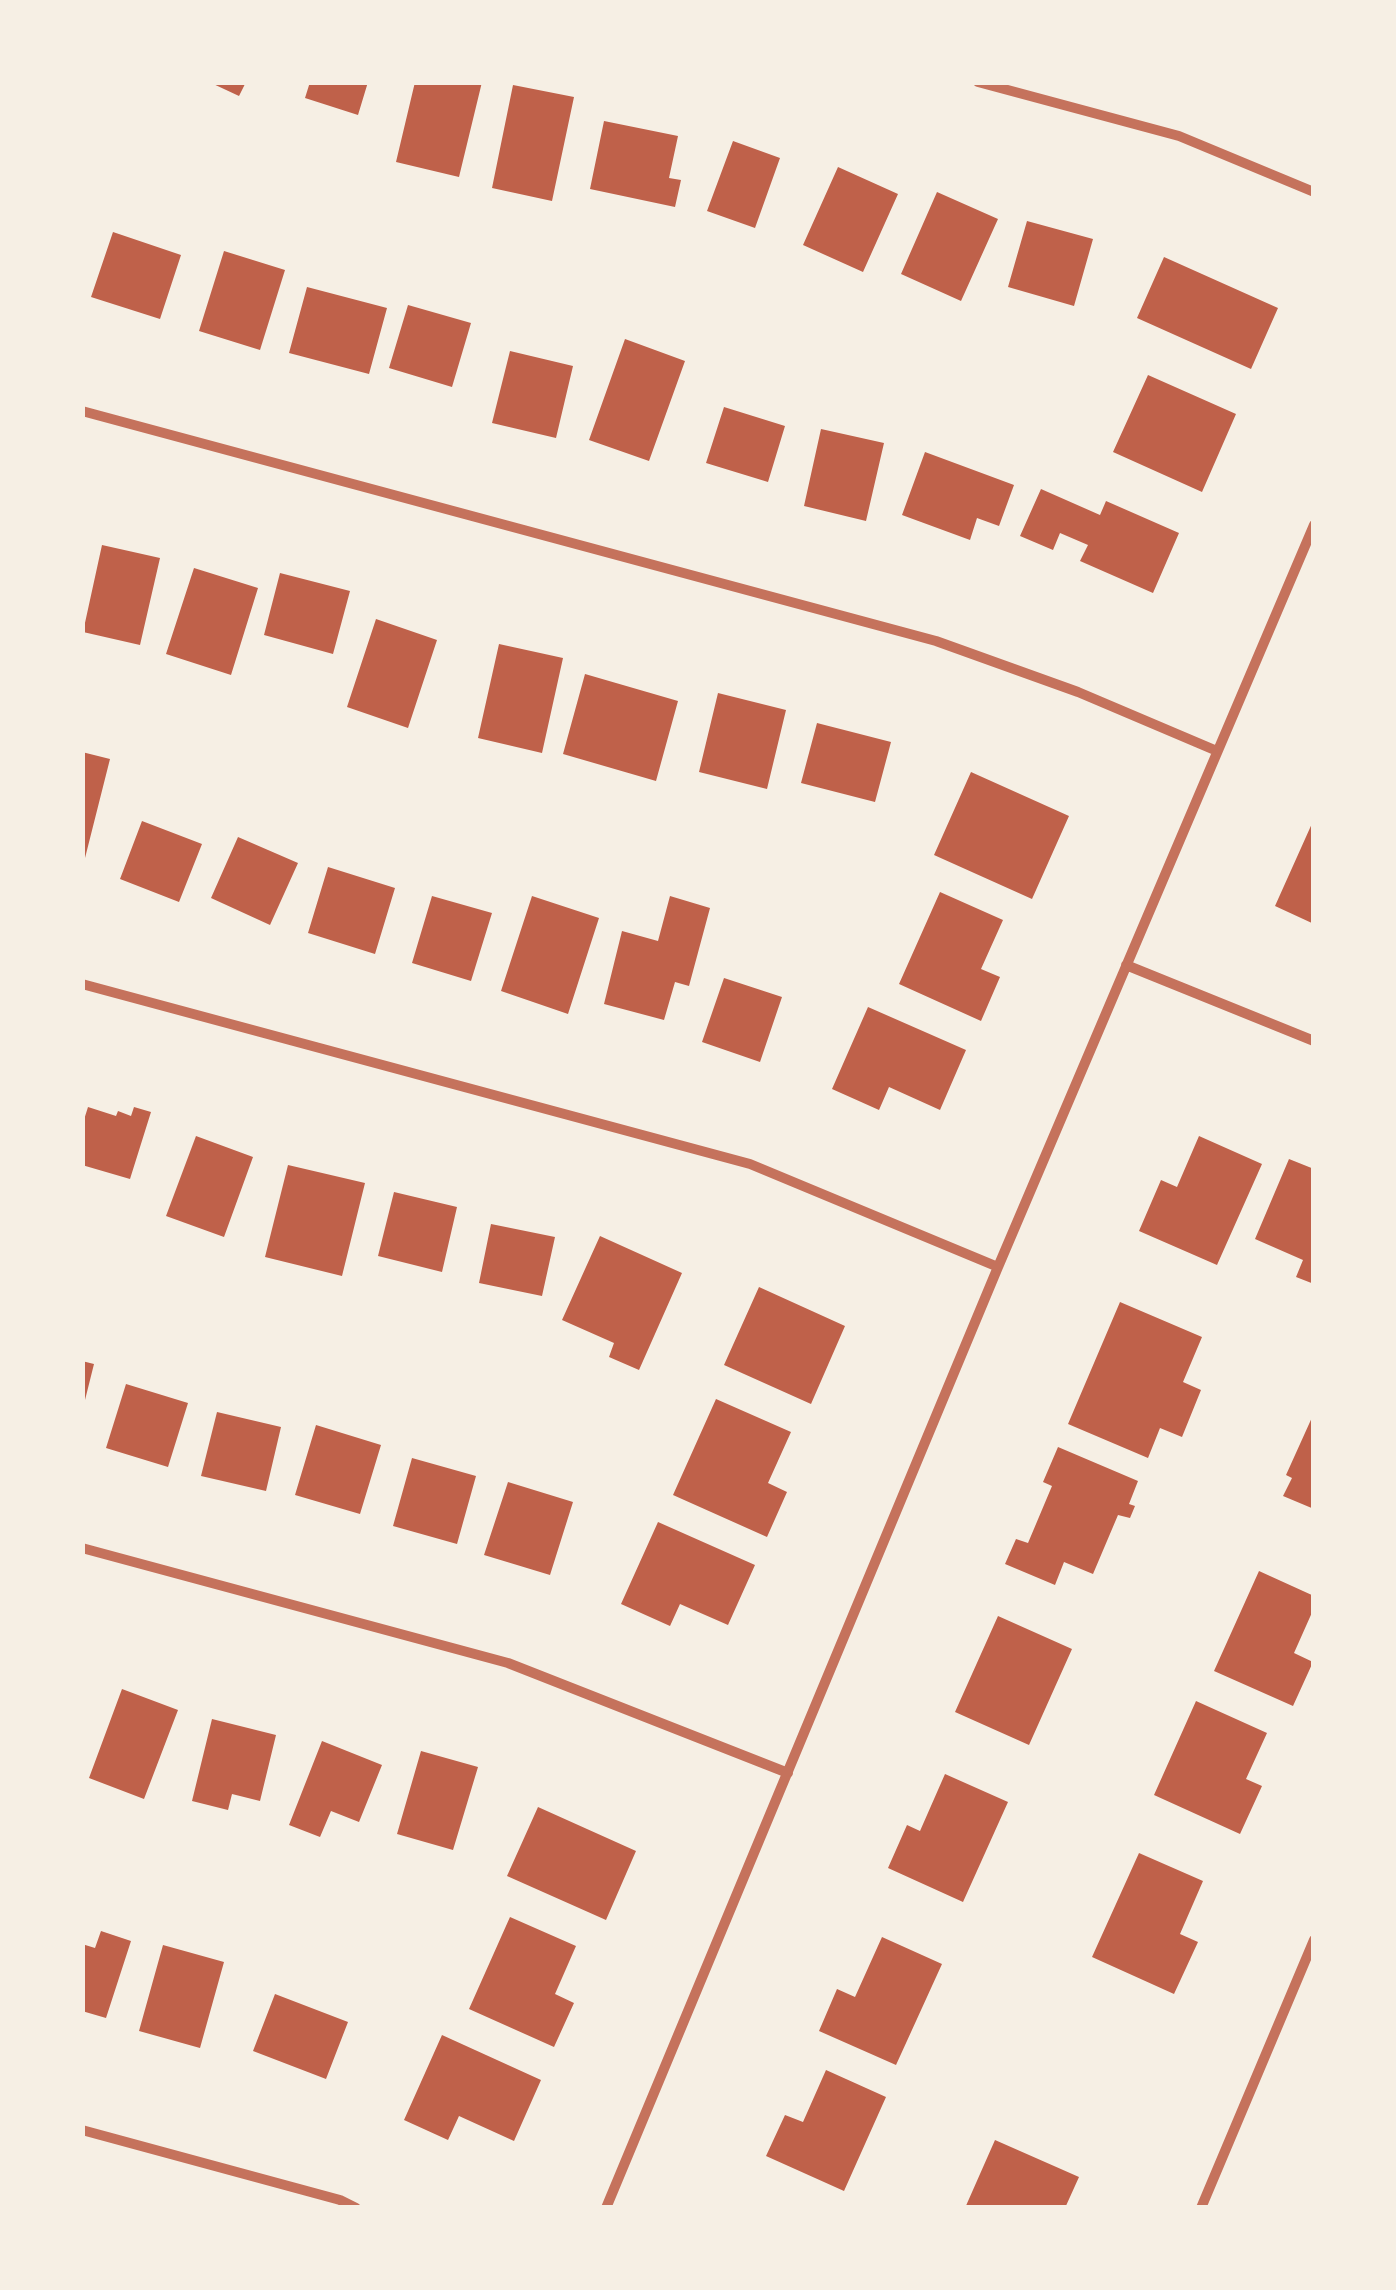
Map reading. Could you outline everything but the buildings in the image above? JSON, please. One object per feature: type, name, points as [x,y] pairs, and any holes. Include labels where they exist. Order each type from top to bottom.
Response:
[{"type":"street","points":[[978,82],[1179,136],[1314,192]]},
{"type":"street","points":[[82,411],[936,641],[1078,692],[1217,751]]},
{"type":"street","points":[[606,2208],[998,1268],[1314,525]]},
{"type":"street","points":[[1126,965],[1314,1042]]},
{"type":"street","points":[[82,984],[750,1164],[998,1268]]},
{"type":"street","points":[[82,1548],[508,1663],[788,1773]]},
{"type":"street","points":[[1201,2208],[1314,1940]]},
{"type":"street","points":[[82,2130],[340,2200],[356,2208]]}]
